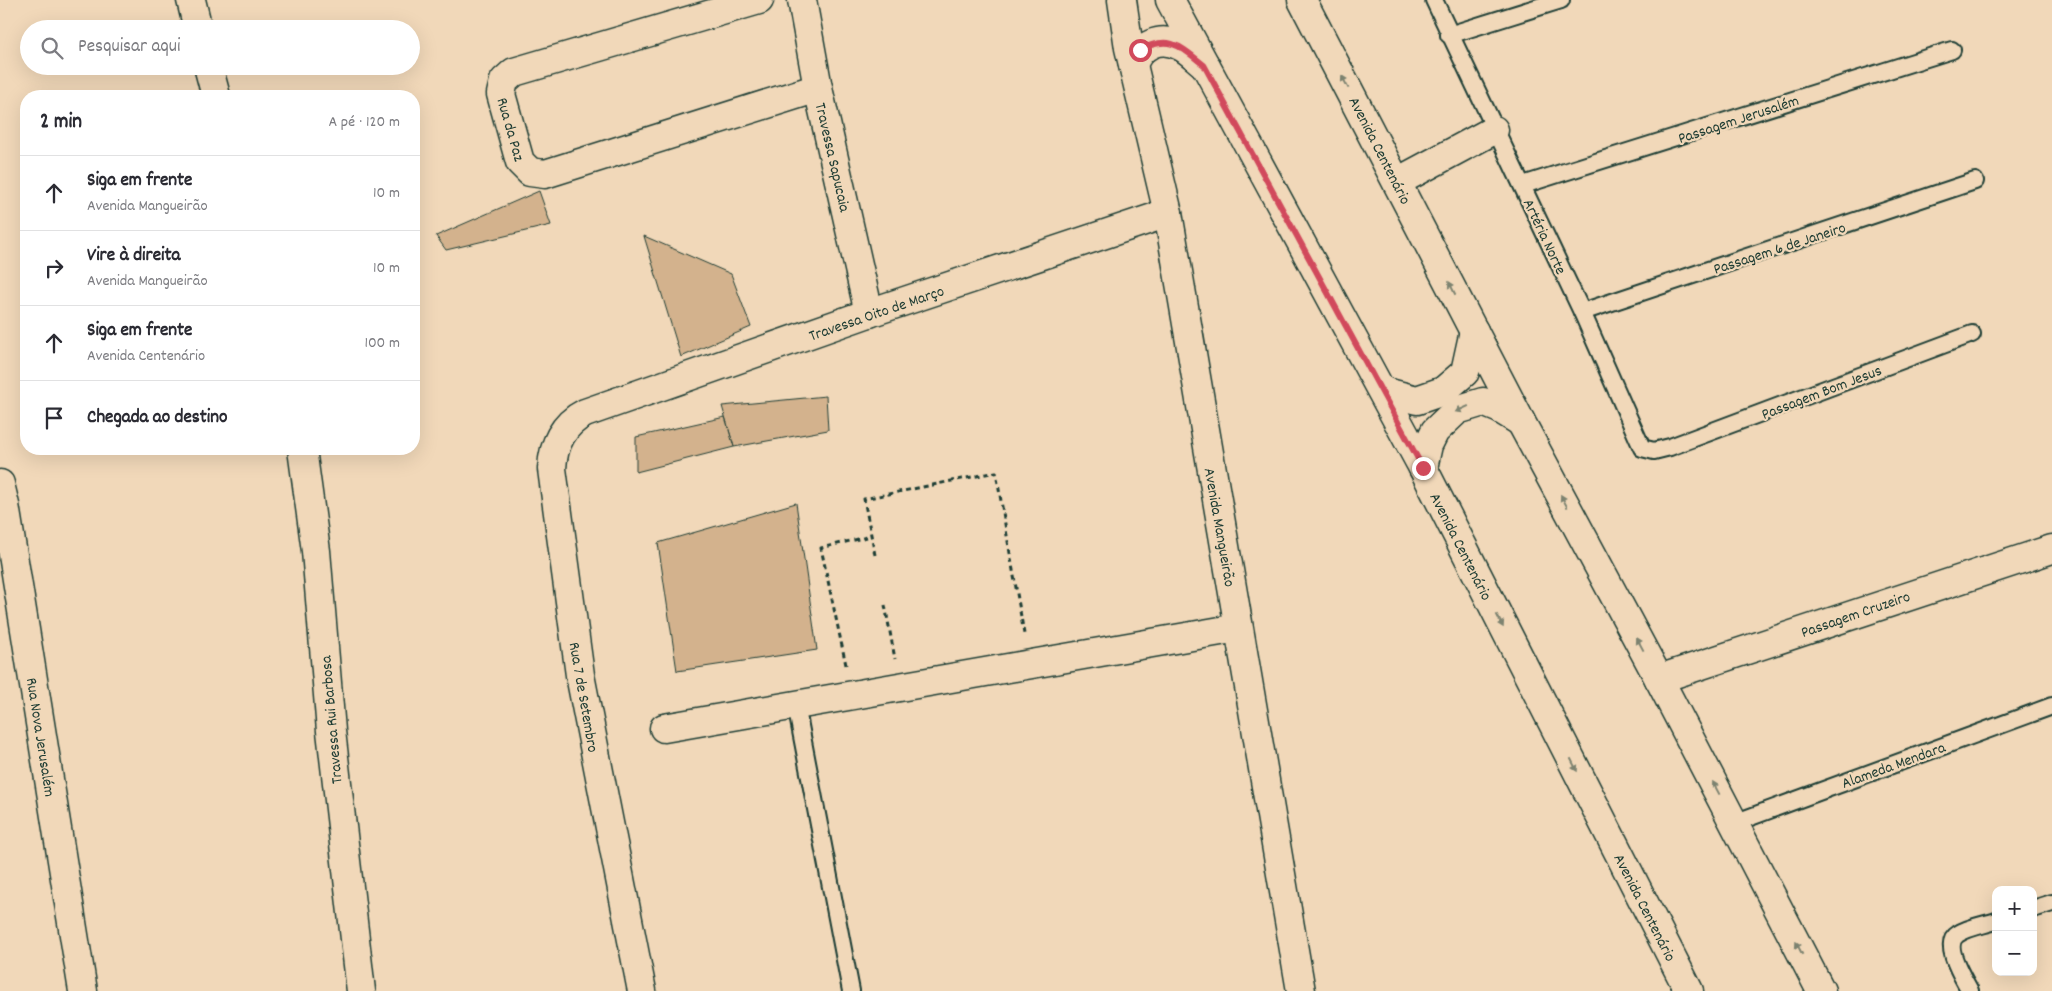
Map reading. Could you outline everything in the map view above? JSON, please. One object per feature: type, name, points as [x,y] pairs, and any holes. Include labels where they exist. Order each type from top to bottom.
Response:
[{"type":"street","points":[[191,0],[196,20]]},
{"type":"street","name":"Rua da Paz","points":[[760,0],[514,72],[504,82],[501,94],[520,162],[530,172],[545,174],[818,88]]},
{"type":"street","name":"Travessa Sapucaia","points":[[802,0],[818,88],[869,313]]},
{"type":"street","name":"Avenida Mangueirão","points":[[1122,0],[1133,65],[1168,214],[1300,991]]},
{"type":"street","name":"Avenida Centenário","points":[[1170,0],[1423,468],[1689,991]]},
{"type":"street","name":"Avenida Centenário","points":[[1302,0],[1474,332],[1659,679],[1821,991]]},
{"type":"street","points":[[1133,65],[1140,50],[1154,43],[1166,42],[1180,46],[1204,65]]},
{"type":"street","points":[[210,75],[214,90]]},
{"type":"street","points":[[1397,182],[1494,130]]},
{"type":"street","name":"Travessa Oito de Março","points":[[584,413],[869,313],[1168,214]]},
{"type":"street","points":[[1382,391],[1417,400],[1444,391],[1465,372],[1474,332]]},
{"type":"street","points":[[1423,468],[1428,445],[1435,431],[1457,410],[1483,402],[1500,409],[1522,422]]},
{"type":"street","name":"Rua 7 de Setembro","points":[[584,413],[574,418],[562,433],[555,449],[552,469],[580,675],[642,991]]},
{"type":"street","name":"Travessa Rui Barbosa","points":[[303,455],[316,551],[331,731],[361,991]]},
{"type":"street","name":"Rua Nova Jerusalém","points":[[0,484],[7,515],[83,991]]},
{"type":"street","name":"Passagem Cruzeiro","points":[[1659,679],[2052,549]]},
{"type":"street","points":[[664,728],[1238,628]]},
{"type":"lane","name":"Artéria Norte","points":[[1434,0],[1494,130],[1582,312],[1639,444],[1642,448],[1654,451],[1670,447]]},
{"type":"lane","points":[[1449,35],[1561,0]]},
{"type":"lane","name":"Passagem Jerusalém","points":[[1522,185],[1952,50]]},
{"type":"lane","name":"Passagem 6 de Janeiro","points":[[1582,312],[1976,181]]},
{"type":"lane","name":"Passagem Bom Jesus","points":[[1670,447],[1972,334]]},
{"type":"lane","points":[[796,705],[851,991]]},
{"type":"lane","name":"Alameda Mendara","points":[[1734,823],[2052,706]]},
{"type":"lane","points":[[2037,908],[2052,904]]},
{"type":"lane","points":[[1970,991],[1954,959],[1951,944],[1953,938],[1961,932],[1992,922]]},
{"type":"path","points":[[875,555],[864,499],[996,472],[1030,665]]},
{"type":"path","points":[[853,696],[821,548],[871,536]]},
{"type":"path","points":[[885,605],[901,687]]},
{"type":"building","points":[[539,191],[551,225],[446,250],[436,236]]},
{"type":"building","points":[[644,236],[731,274],[751,327],[681,357]]},
{"type":"building","points":[[826,396],[828,430],[734,447],[722,406]]},
{"type":"building","points":[[725,417],[734,447],[636,472],[636,437]]},
{"type":"building","points":[[796,503],[817,650],[677,671],[658,543]]},
{"type":"route","points":[[1140,50],[1154,43],[1166,42],[1180,46],[1204,65],[1423,468]]}]
